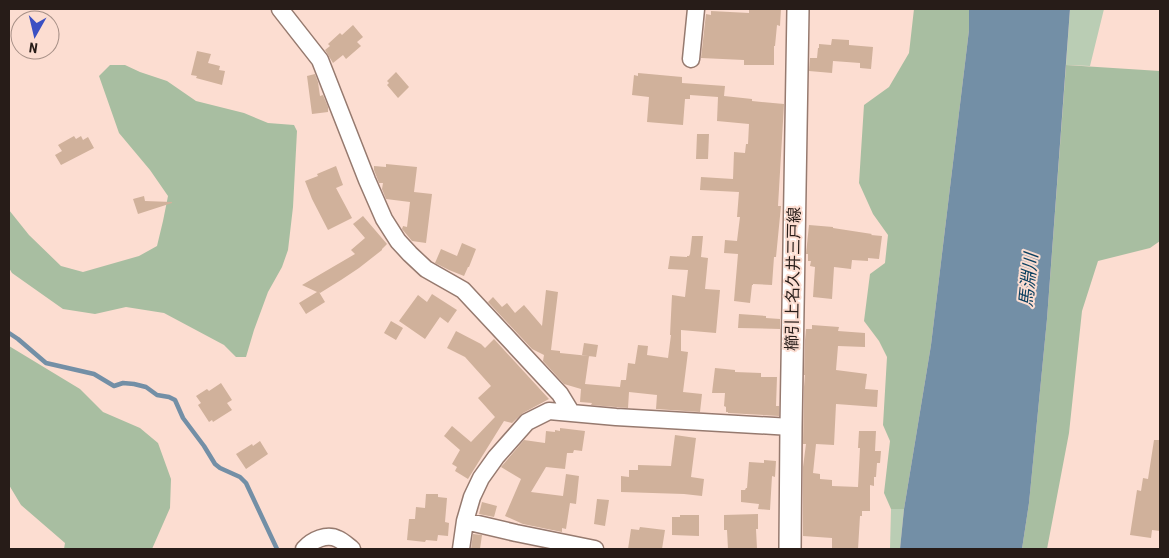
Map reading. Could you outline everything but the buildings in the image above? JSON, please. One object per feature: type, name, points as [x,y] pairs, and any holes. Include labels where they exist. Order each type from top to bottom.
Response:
[{"type":"main road","name":"櫛引上名久井三戸線","points":[[790,549],[798,9]]},
{"type":"street","points":[[280,9],[320,60],[367,180],[384,219],[398,241],[426,269],[463,290],[560,394],[571,412]]},
{"type":"street","points":[[691,59],[696,9]]},
{"type":"street","points":[[461,549],[465,521],[480,478],[527,422],[549,410],[616,417],[791,426]]},
{"type":"street","points":[[465,521],[595,549]]},
{"type":"street","points":[[304,549],[323,537],[338,538],[352,549]]},
{"type":"green space","points":[[914,9],[969,9],[969,30],[931,345],[904,509],[891,509],[884,493],[890,441],[883,425],[887,357],[879,341],[864,321],[870,274],[885,263],[888,235],[873,214],[859,183],[864,105],[889,87],[909,53]]},
{"type":"green space","points":[[1070,9],[1104,9],[1090,66],[1066,65]]},
{"type":"green space","points":[[110,65],[125,65],[167,81],[196,101],[244,113],[268,123],[294,125],[297,131],[293,207],[288,250],[282,267],[268,292],[246,357],[236,357],[224,345],[164,313],[126,307],[95,314],[63,309],[12,273],[9,268],[9,210],[29,235],[61,266],[83,272],[139,256],[157,246],[168,196],[150,170],[119,133],[99,76]]},
{"type":"green space","points":[[1066,65],[1160,71],[1160,241],[1150,248],[1098,261],[1082,311],[1069,433],[1047,549],[1022,549],[1029,503],[1047,319]]},
{"type":"green space","points":[[9,346],[80,389],[103,412],[140,428],[158,443],[171,479],[170,508],[152,549],[64,549],[65,543],[21,505],[9,485]]},
{"type":"green space","points":[[891,509],[904,509],[900,549],[890,549]]},
{"type":"water","name":"馬淵川","points":[[969,9],[1070,9],[1047,319],[1029,503],[1022,549],[900,549],[904,509],[931,345],[969,30]]},
{"type":"waterway","points":[[9,333],[46,363],[94,374],[114,386],[123,383],[146,387],[157,395],[175,400],[183,418],[215,464],[240,477],[246,483],[277,549]]}]
